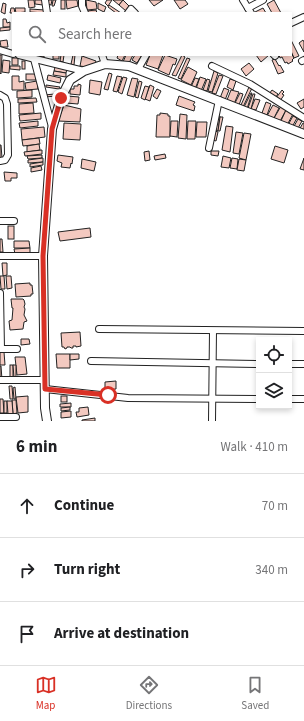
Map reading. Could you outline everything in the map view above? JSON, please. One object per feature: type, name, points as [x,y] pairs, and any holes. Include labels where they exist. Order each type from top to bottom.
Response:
[{"type":"main road","points":[[47,421],[45,389],[43,256],[52,129],[61,98],[70,80],[84,71],[105,64],[129,66],[304,134]]},
{"type":"street","points":[[45,0],[47,12]]},
{"type":"street","points":[[82,0],[82,6],[85,12]]},
{"type":"street","points":[[243,0],[250,11],[263,0]]},
{"type":"street","points":[[292,23],[304,17]]},
{"type":"street","points":[[0,50],[12,54]]},
{"type":"street","points":[[23,56],[84,71]]},
{"type":"street","points":[[51,56],[51,63]]},
{"type":"street","points":[[102,56],[105,64]]},
{"type":"street","points":[[138,69],[145,56]]},
{"type":"street","points":[[34,59],[52,129]]},
{"type":"street","points":[[212,66],[250,84],[304,118]]},
{"type":"street","points":[[0,95],[2,95],[6,100],[8,156],[5,160],[0,161]]},
{"type":"street","points":[[209,148],[219,100]]},
{"type":"street","points":[[0,129],[7,129]]},
{"type":"street","points":[[0,221],[14,221]]},
{"type":"street","points":[[0,256],[43,256]]},
{"type":"street","points":[[0,293],[1,349],[17,349]]},
{"type":"street","points":[[99,329],[304,331]]},
{"type":"street","points":[[212,421],[213,331]]},
{"type":"street","points":[[91,361],[256,364]]},
{"type":"street","points":[[292,364],[304,364]]},
{"type":"street","points":[[0,380],[45,380]]},
{"type":"street","points":[[45,389],[128,398],[256,399]]},
{"type":"street","points":[[292,399],[304,399]]},
{"type":"street","points":[[0,417],[16,416]]},
{"type":"building","points":[[28,0],[34,0],[35,7],[29,8]]},
{"type":"building","points":[[35,0],[43,0],[43,5],[35,4]]},
{"type":"building","points":[[48,0],[52,0],[51,5],[47,4]]},
{"type":"building","points":[[53,0],[56,0],[54,6],[52,6]]},
{"type":"building","points":[[61,0],[65,0],[65,9],[61,9]]},
{"type":"building","points":[[66,0],[77,0],[78,6],[67,9]]},
{"type":"building","points":[[86,0],[96,2],[97,9],[87,10]]},
{"type":"building","points":[[107,0],[112,0],[108,6],[105,3]]},
{"type":"building","points":[[113,0],[123,0],[119,5]]},
{"type":"building","points":[[123,0],[130,7],[126,11],[119,5]]},
{"type":"building","points":[[149,0],[163,0],[154,6]]},
{"type":"building","points":[[174,0],[185,0],[188,4],[180,9]]},
{"type":"building","points":[[274,0],[280,12],[271,12],[267,4]]},
{"type":"building","points":[[3,3],[6,4],[5,14],[1,12]]},
{"type":"building","points":[[98,3],[106,7],[104,12],[98,9]]},
{"type":"building","points":[[109,5],[120,12],[115,12],[108,7]]},
{"type":"building","points":[[11,8],[14,8],[15,12],[10,13]]},
{"type":"building","points":[[15,8],[25,8],[25,12],[16,12]]},
{"type":"building","points":[[263,8],[265,12],[255,12]]},
{"type":"building","points":[[30,9],[45,10],[45,12],[30,12]]},
{"type":"building","points":[[96,10],[97,12],[87,12]]},
{"type":"building","points":[[3,19],[6,19],[7,23],[10,22],[10,27],[3,27]]},
{"type":"building","points":[[10,27],[10,30],[0,31],[0,28]]},
{"type":"building","points":[[7,40],[8,47],[1,47],[0,41]]},
{"type":"building","points":[[303,40],[304,42],[304,52],[299,43]]},
{"type":"building","points":[[292,42],[299,56],[294,58],[292,53]]},
{"type":"building","points":[[0,55],[2,55],[1,74],[0,73]]},
{"type":"building","points":[[292,55],[294,58],[292,60],[293,61],[288,64],[287,62],[285,63],[282,57],[280,58],[279,56],[292,56]]},
{"type":"building","points":[[53,56],[59,56],[59,59],[53,59]]},
{"type":"building","points":[[61,56],[64,56],[63,62],[60,61]]},
{"type":"building","points":[[73,56],[75,56],[74,65],[71,64]]},
{"type":"building","points":[[82,56],[96,61],[94,67],[80,66]]},
{"type":"building","points":[[118,56],[124,56],[122,61],[117,58]]},
{"type":"building","points":[[126,56],[132,56],[128,65],[123,62]]},
{"type":"building","points":[[134,56],[141,56],[137,63],[132,60]]},
{"type":"building","points":[[150,56],[163,56],[158,69],[146,65]]},
{"type":"building","points":[[165,56],[177,59],[175,65],[173,64],[169,75],[158,70]]},
{"type":"building","points":[[182,56],[184,56],[185,57],[176,76],[172,75]]},
{"type":"building","points":[[257,56],[268,56],[261,62]]},
{"type":"building","points":[[12,58],[18,58],[18,65],[12,65]]},
{"type":"building","points":[[187,58],[190,59],[181,79],[178,78]]},
{"type":"building","points":[[275,59],[284,72],[278,74],[272,60]]},
{"type":"building","points":[[3,60],[10,61],[9,73],[2,72]]},
{"type":"building","points":[[22,61],[25,61],[25,69],[22,69]]},
{"type":"building","points":[[249,63],[254,69],[246,76],[241,69]]},
{"type":"building","points":[[10,66],[20,66],[20,70],[10,69]]},
{"type":"building","points":[[55,67],[67,69],[66,73],[54,71]]},
{"type":"building","points":[[188,67],[197,72],[191,85],[181,80]]},
{"type":"building","points":[[54,71],[66,73],[66,77],[53,75]]},
{"type":"building","points":[[214,71],[218,73],[212,92],[208,91]]},
{"type":"building","points":[[109,73],[112,74],[108,90],[104,89]]},
{"type":"building","points":[[26,74],[36,74],[36,80],[26,80]]},
{"type":"building","points":[[48,75],[61,78],[60,83],[47,80]]},
{"type":"building","points":[[219,75],[223,76],[216,94],[212,93]]},
{"type":"building","points":[[12,76],[19,76],[19,82],[24,81],[24,90],[12,90]]},
{"type":"building","points":[[117,76],[122,77],[117,92],[113,91]]},
{"type":"building","points":[[123,77],[127,78],[122,94],[118,92]]},
{"type":"building","points":[[200,77],[206,79],[201,91],[196,89]]},
{"type":"building","points":[[132,78],[138,79],[134,97],[127,95]]},
{"type":"building","points":[[195,78],[199,79],[195,89],[191,87]]},
{"type":"building","points":[[207,79],[210,80],[207,91],[203,90]]},
{"type":"building","points":[[230,79],[236,81],[233,90],[227,87]]},
{"type":"building","points":[[90,80],[102,82],[100,95],[89,93]]},
{"type":"building","points":[[37,81],[38,89],[26,90],[25,83]]},
{"type":"building","points":[[139,81],[142,82],[138,98],[135,97]]},
{"type":"building","points":[[78,84],[81,85],[80,95],[70,94],[70,89],[74,89],[74,86],[78,86]]},
{"type":"building","points":[[46,85],[60,87],[59,89],[46,87]]},
{"type":"building","points":[[150,85],[154,87],[150,101],[145,99]]},
{"type":"building","points":[[145,86],[149,87],[145,100],[141,98]]},
{"type":"building","points":[[249,87],[252,88],[243,107],[241,105]]},
{"type":"building","points":[[224,88],[229,90],[225,100],[220,98]]},
{"type":"building","points":[[157,89],[161,91],[157,99],[153,96]]},
{"type":"building","points":[[32,90],[32,97],[17,98],[17,91]]},
{"type":"building","points":[[231,90],[239,92],[234,104],[227,100]]},
{"type":"building","points":[[272,90],[278,94],[275,98],[269,94]]},
{"type":"building","points":[[282,90],[284,92],[282,94],[284,95],[280,101],[276,98]]},
{"type":"building","points":[[240,93],[243,94],[239,105],[235,103]]},
{"type":"building","points":[[252,93],[247,109],[244,107]]},
{"type":"building","points":[[55,94],[56,96],[45,97],[44,95]]},
{"type":"building","points":[[253,94],[255,94],[251,109],[248,108]]},
{"type":"building","points":[[67,96],[79,97],[78,104],[66,103]]},
{"type":"building","points":[[179,96],[195,102],[193,105],[195,106],[194,111],[176,105]]},
{"type":"building","points":[[36,98],[37,102],[18,103],[18,99]]},
{"type":"building","points":[[255,99],[260,100],[256,110],[251,109]]},
{"type":"building","points":[[304,99],[304,107],[301,109],[297,103]]},
{"type":"building","points":[[266,102],[271,104],[267,115],[262,113]]},
{"type":"building","points":[[33,103],[34,113],[19,114],[19,104]]},
{"type":"building","points":[[64,105],[81,109],[80,122],[58,121]]},
{"type":"building","points":[[273,105],[279,108],[273,120],[267,116]]},
{"type":"building","points":[[281,106],[286,110],[279,123],[273,120]]},
{"type":"building","points":[[286,110],[293,114],[286,127],[280,123]]},
{"type":"building","points":[[41,113],[41,119],[20,121],[19,115]]},
{"type":"building","points":[[160,113],[168,114],[168,116],[170,116],[170,137],[156,137],[157,115],[160,115]]},
{"type":"building","points":[[180,114],[187,115],[186,139],[178,138]]},
{"type":"building","points":[[217,116],[220,116],[218,131],[214,130]]},
{"type":"building","points":[[293,116],[297,118],[292,127],[288,125]]},
{"type":"building","points":[[220,117],[223,117],[220,131],[218,131]]},
{"type":"building","points":[[298,119],[302,121],[297,130],[293,128]]},
{"type":"building","points":[[38,121],[38,126],[20,128],[19,123]]},
{"type":"building","points":[[171,121],[178,121],[177,137],[170,136]]},
{"type":"building","points":[[188,121],[196,121],[195,139],[187,139]]},
{"type":"building","points":[[197,122],[207,122],[206,137],[196,137]]},
{"type":"building","points":[[64,123],[81,124],[80,140],[63,139]]},
{"type":"building","points":[[303,123],[304,130],[299,130]]},
{"type":"building","points":[[226,126],[233,127],[230,152],[222,150]]},
{"type":"building","points":[[44,127],[45,137],[22,140],[21,129]]},
{"type":"building","points":[[215,131],[218,132],[216,141],[213,140]]},
{"type":"building","points":[[236,132],[243,133],[239,154],[233,153]]},
{"type":"building","points":[[244,133],[251,134],[246,160],[239,158]]},
{"type":"building","points":[[39,138],[40,144],[23,146],[22,140]]},
{"type":"building","points":[[39,144],[40,150],[27,152],[27,146]]},
{"type":"building","points":[[1,145],[2,158],[0,158]]},
{"type":"building","points":[[275,146],[288,150],[284,163],[271,159]]},
{"type":"building","points":[[42,150],[42,154],[25,156],[24,152]]},
{"type":"building","points":[[149,151],[150,160],[145,161],[144,152]]},
{"type":"building","points":[[211,151],[219,151],[218,156],[211,155]]},
{"type":"building","points":[[165,154],[166,158],[155,160],[154,156]]},
{"type":"building","points":[[42,155],[42,158],[28,159],[27,156]]},
{"type":"building","points":[[58,155],[73,157],[70,168],[61,167],[62,163],[57,161]]},
{"type":"building","points":[[223,156],[231,158],[229,168],[221,167]]},
{"type":"building","points":[[43,158],[43,162],[28,163],[28,160]]},
{"type":"building","points":[[232,158],[238,159],[237,169],[230,168]]},
{"type":"building","points":[[304,158],[304,170],[300,169]]},
{"type":"building","points":[[82,159],[96,162],[94,171],[81,168]]},
{"type":"building","points":[[239,159],[246,160],[244,171],[237,170]]},
{"type":"building","points":[[43,162],[43,165],[30,167],[30,164]]},
{"type":"building","points":[[41,166],[42,170],[31,172],[31,168]]},
{"type":"building","points":[[4,172],[17,173],[17,178],[11,178],[11,181],[5,181]]},
{"type":"building","points":[[8,226],[14,226],[14,239],[8,239]]},
{"type":"building","points":[[90,228],[91,237],[60,241],[58,232]]},
{"type":"building","points":[[0,239],[2,239],[3,252],[0,252]]},
{"type":"building","points":[[14,241],[29,241],[30,248],[14,248]]},
{"type":"building","points":[[30,248],[30,254],[15,254],[14,249]]},
{"type":"building","points":[[2,263],[7,263],[7,275],[3,276]]},
{"type":"building","points":[[0,276],[4,276],[5,289],[1,289]]},
{"type":"building","points":[[6,276],[11,276],[12,288],[7,289]]},
{"type":"building","points":[[30,283],[30,285],[32,285],[33,294],[31,294],[31,296],[16,297],[15,284]]},
{"type":"building","points":[[11,299],[24,300],[24,315],[27,321],[24,322],[23,329],[10,330],[9,321],[12,320],[13,308]]},
{"type":"building","points":[[80,332],[81,346],[73,346],[73,348],[67,347],[65,349],[62,347],[61,333]]},
{"type":"building","points":[[21,339],[29,339],[30,344],[21,345]]},
{"type":"building","points":[[0,352],[4,352],[5,365],[0,365]]},
{"type":"building","points":[[56,354],[70,354],[70,368],[57,368]]},
{"type":"building","points":[[70,354],[79,354],[79,359],[70,360]]},
{"type":"building","points":[[15,357],[25,357],[27,374],[17,375]]},
{"type":"building","points":[[10,365],[13,365],[13,378],[10,378]]},
{"type":"building","points":[[13,365],[16,365],[16,378],[14,378]]},
{"type":"building","points":[[1,366],[2,380],[0,380]]},
{"type":"building","points":[[116,381],[116,389],[105,390],[105,382]]},
{"type":"building","points":[[9,386],[12,386],[13,399],[10,399]]},
{"type":"building","points":[[15,387],[16,399],[14,399],[13,388]]},
{"type":"building","points":[[28,396],[28,412],[18,413],[16,397]]},
{"type":"building","points":[[61,396],[67,396],[67,402],[61,402]]},
{"type":"building","points":[[0,399],[3,399],[4,413],[0,413]]},
{"type":"building","points":[[12,400],[16,400],[17,413],[13,414]]},
{"type":"building","points":[[4,401],[7,401],[7,413],[4,413]]},
{"type":"building","points":[[7,401],[12,401],[13,414],[8,414]]},
{"type":"building","points":[[71,403],[71,407],[60,407],[60,404]]},
{"type":"building","points":[[70,407],[70,410],[61,411],[61,408]]},
{"type":"building","points":[[88,407],[89,415],[77,417],[76,412],[79,412],[79,408]]},
{"type":"building","points":[[71,411],[71,417],[61,418],[61,412]]},
{"type":"building","points":[[95,418],[95,421],[82,421],[82,420]]},
{"type":"route","points":[[61,98],[52,129],[43,256],[45,389],[108,395]]}]
